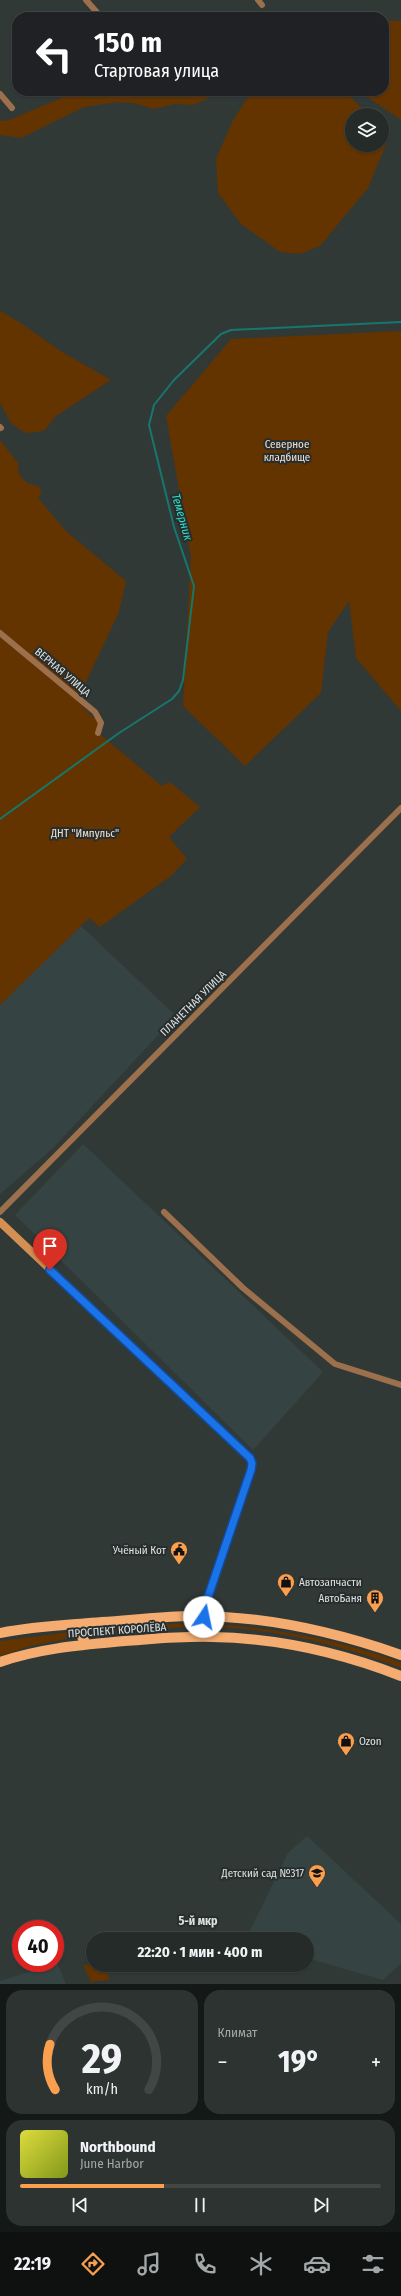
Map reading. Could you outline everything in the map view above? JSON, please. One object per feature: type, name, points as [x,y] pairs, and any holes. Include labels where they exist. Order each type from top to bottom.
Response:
[{"type":"main road","name":"ПРОСПЕКТ КОРОЛЁВА","points":[[0,1633],[45,1626],[204,1617],[241,1619],[295,1626],[356,1640],[401,1655]]},
{"type":"main road","points":[[86,1624],[81,1635],[86,1644]]},
{"type":"main road","name":"ПРОСПЕКТ КОРОЛЁВА","points":[[0,1662],[49,1649],[86,1644],[186,1637],[241,1639],[318,1651],[368,1664],[401,1676]]},
{"type":"street","points":[[86,0],[97,12]]},
{"type":"street","points":[[0,94],[12,108]]},
{"type":"street","name":"ВЕРНАЯ УЛИЦА","points":[[0,633],[94,712],[101,722],[98,733]]},
{"type":"street","name":"ПЛАНЕТНАЯ УЛИЦА","points":[[0,1212],[401,808]]},
{"type":"street","points":[[164,1212],[243,1288],[335,1364],[401,1385]]},
{"type":"street","points":[[0,1222],[250,1458],[252,1463],[251,1470],[209,1594],[204,1617]]},
{"type":"shaded area","points":[[80,925],[176,1016],[52,1149],[0,1194],[0,1005]]},
{"type":"shaded area","points":[[83,1144],[323,1372],[253,1450],[15,1215]]},
{"type":"shaded area","name":"Детский сад №317","points":[[307,1836],[401,1924],[401,1963],[383,1980],[314,1960],[314,1932],[249,1932],[288,1853]]},
{"type":"shaded area","points":[[28,1972],[61,1972],[66,1984],[0,1984],[0,1981]]},
{"type":"green space","points":[[389,21],[401,21],[401,120],[389,112],[389,108],[384,108],[366,96],[389,96]]},
{"type":"green space","points":[[66,96],[210,96],[207,99],[193,105],[175,104],[154,109],[133,103],[117,102],[84,107],[21,138],[0,135],[0,121],[9,120]]},
{"type":"green space","points":[[249,96],[349,96],[362,108],[345,108],[345,152],[383,152],[368,188],[320,246],[300,254],[280,252],[241,224],[218,193],[216,159],[233,120]]},
{"type":"green space","points":[[0,311],[19,322],[62,352],[111,380],[56,416],[44,431],[25,433],[11,423],[0,403]]},
{"type":"green space","name":"Северное кладбище","points":[[401,331],[401,711],[356,658],[349,601],[328,632],[321,693],[245,766],[183,706],[191,557],[166,416],[231,339]]},
{"type":"green space","name":"ДНТ \"Импульс\"","points":[[0,440],[18,463],[19,474],[27,483],[38,486],[42,493],[38,498],[67,532],[126,581],[119,612],[77,701],[100,724],[101,735],[162,786],[170,782],[200,807],[169,837],[187,859],[171,876],[100,927],[89,918],[0,1005]]},
{"type":"green space","points":[[187,1623],[240,1626],[316,1638],[391,1659],[401,1663],[401,1668],[349,1650],[323,1643],[269,1632],[241,1629],[187,1627],[90,1635],[90,1630]]},
{"type":"green space","points":[[77,1631],[76,1637],[30,1646],[0,1656],[0,1641]]},
{"type":"green space","points":[[83,1965],[86,1965],[86,1971]]},
{"type":"green space","points":[[86,1972],[108,1972],[109,1980],[91,1982]]},
{"type":"waterway","name":"Темерник","points":[[0,819],[119,733],[172,699],[179,691],[183,680],[194,586],[174,527],[149,425],[154,405],[174,380],[221,334],[231,330],[401,322]]},
{"type":"place","name":"Учёный Кот","points":[[179,1565]]},
{"type":"place","name":"Автозапчасти","points":[[286,1597]]},
{"type":"place","name":"АвтоБаня","points":[[375,1613]]},
{"type":"place","name":"Ozon","points":[[346,1756]]},
{"type":"place","name":"Детский сад №317","points":[[317,1888]]},
{"type":"district","name":"5-й мкр","points":[[198,1921]]},
{"type":"route","points":[[50,1270],[250,1458],[252,1463],[251,1470],[209,1594],[204,1617]]}]
